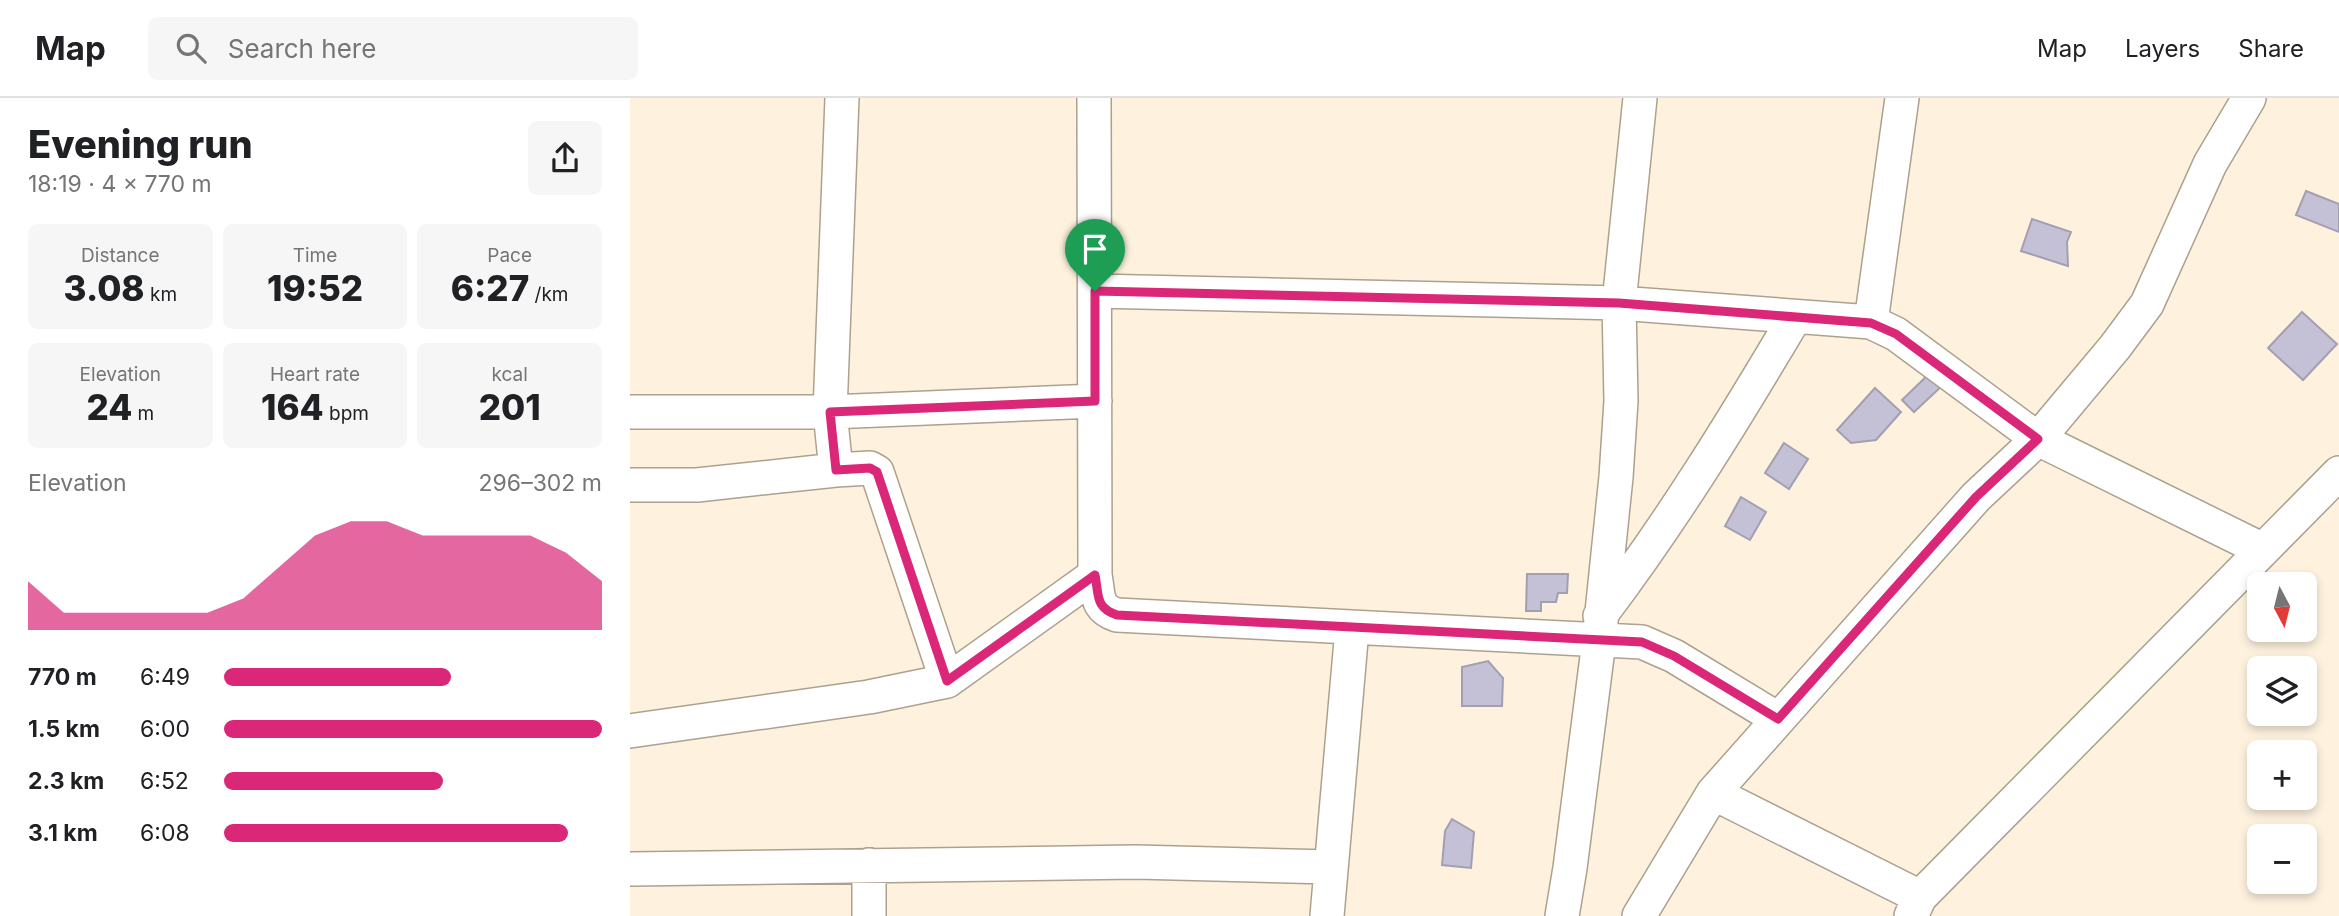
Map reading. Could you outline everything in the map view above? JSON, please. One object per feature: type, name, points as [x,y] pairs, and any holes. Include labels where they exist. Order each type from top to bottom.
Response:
[{"type":"street","points":[[836,470],[830,412],[842,98]]},
{"type":"street","points":[[1094,98],[1095,575],[1100,602],[1105,611],[1117,615],[1352,629],[1599,629],[1642,642],[1674,656],[1778,719]]},
{"type":"street","points":[[1562,916],[1616,477],[1621,401],[1619,303],[1640,98]]},
{"type":"street","points":[[1871,323],[1902,98]]},
{"type":"street","points":[[1639,916],[1713,793],[1976,497],[2038,439],[2115,347],[2147,304],[2210,164],[2249,98]]},
{"type":"street","points":[[1095,291],[1619,303],[1871,323],[1896,334],[2038,439],[2263,550]]},
{"type":"street","points":[[1599,629],[1755,385],[1795,317]]},
{"type":"street","points":[[630,412],[830,412],[1095,401]]},
{"type":"street","points":[[630,485],[697,485],[870,468],[877,472],[947,681]]},
{"type":"street","points":[[1713,793],[1915,906],[2263,550],[2334,485]]},
{"type":"street","points":[[630,731],[869,697],[947,681],[1095,575]]},
{"type":"street","points":[[1328,916],[1352,629]]},
{"type":"street","points":[[630,869],[1136,862],[1330,867]]},
{"type":"street","points":[[869,865],[869,916]]},
{"type":"building","points":[[2306,191],[2339,204],[2339,232],[2296,215]]},
{"type":"building","points":[[2032,219],[2071,232],[2067,242],[2068,266],[2021,251]]},
{"type":"building","points":[[2302,312],[2337,344],[2303,380],[2268,348]]},
{"type":"building","points":[[1932,371],[1944,384],[1914,412],[1902,400]]},
{"type":"building","points":[[1875,388],[1901,412],[1876,440],[1851,443],[1837,430]]},
{"type":"building","points":[[1784,443],[1808,459],[1789,489],[1765,473]]},
{"type":"building","points":[[1741,497],[1766,512],[1750,540],[1725,526]]},
{"type":"building","points":[[1527,574],[1568,574],[1567,593],[1558,593],[1556,602],[1541,602],[1541,611],[1526,611]]},
{"type":"building","points":[[1488,661],[1503,678],[1502,706],[1462,706],[1462,667]]},
{"type":"building","points":[[1452,819],[1474,832],[1471,868],[1442,865],[1445,831]]},
{"type":"route","points":[[1095,291],[1619,303],[1871,323],[1896,334],[2038,439],[1976,497],[1778,719],[1674,656],[1642,642],[1117,615],[1105,611],[1100,602],[1095,575],[947,681],[877,472],[870,468],[836,470],[830,412],[1095,401],[1095,291]]}]
